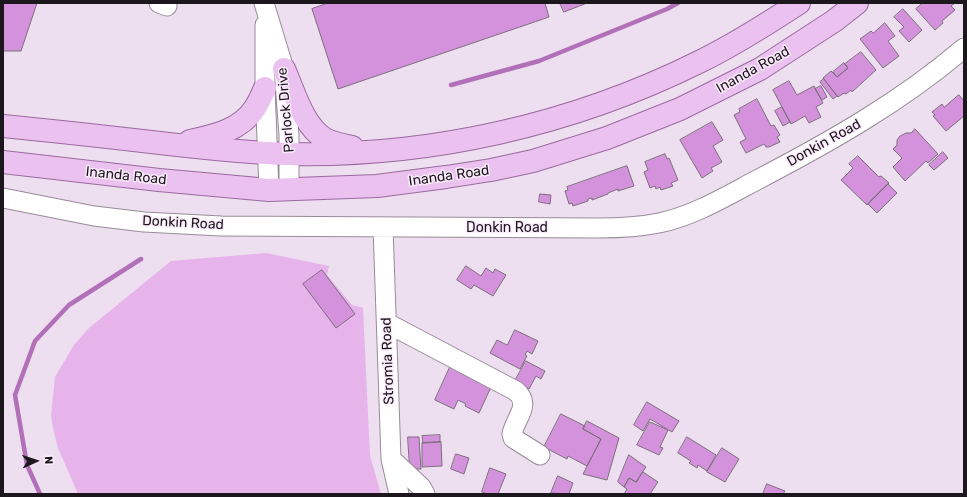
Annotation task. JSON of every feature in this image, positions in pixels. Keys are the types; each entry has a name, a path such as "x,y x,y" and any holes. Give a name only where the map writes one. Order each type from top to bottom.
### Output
{"main road":[{"path":"3,126 233,151 279,153 341,154 396,149 478,138 506,133 599,105 654,83 700,62 741,40 799,3"},
{"name":"Inanda Road","path":"3,162 159,180 279,190 376,186 453,176 533,161 607,138 680,109 760,69 834,21 857,3"},
{"path":"284,69 306,119 316,133 326,140 367,152"},
{"path":"175,145 230,130 244,120 254,109 265,88"}],"street":[{"name":"Parlock Drive","path":"264,6 265,88 279,153"},
{"name":"Parlock Drive","path":"264,6 284,69 279,153 279,190"},
{"name":"Donkin Road","path":"3,198 94,216 144,222 221,226 628,228 659,223 710,205 833,139 887,105 948,62 964,48"},
{"name":"Stromia Road","path":"383,227 391,459 399,494"},
{"path":"387,323 516,391 522,398 522,409 512,434 513,438 540,455"},
{"path":"391,459 421,487 425,494"}],"shaded area":[{"path":"266,253 329,266 327,275 352,305 363,308 370,456 381,494 78,494 58,448 51,415 55,377 74,345 89,328 171,261"}],"building":[{"path":"3,3 37,3 21,51 3,51"},
{"path":"328,3 545,3 549,17 338,89 312,9"},
{"path":"560,3 587,3 564,12"},
{"path":"923,3 955,3 951,6 955,10 942,21 943,23 935,30 916,9"},
{"path":"903,9 922,30 909,42 899,31 904,27 894,17"},
{"path":"885,23 895,36 888,41 899,56 883,68 860,39 871,31 873,33"},
{"path":"861,52 876,70 852,92 851,90 838,97 823,78 831,71 837,77 848,68 845,64"},
{"path":"844,63 848,68 837,77 833,72"},
{"path":"824,79 837,96 833,99 820,82"},
{"path":"789,81 797,95 814,86 823,103 816,107 821,117 809,123 805,116 791,124 773,90"},
{"path":"821,86 827,97 822,100 815,89"},
{"path":"959,95 964,101 964,116 946,131 933,116 935,115 932,112 942,104 944,107"},
{"path":"757,99 771,126 774,125 780,135 777,137 780,142 769,147 766,147 764,144 746,153 740,142 746,139 734,115 740,112 739,109"},
{"path":"782,107 790,122 783,126 775,111"},
{"path":"712,122 723,140 713,146 722,162 711,168 713,171 702,178 680,140"},
{"path":"915,129 938,154 928,163 926,161 905,181 893,167 902,158 893,149 897,145 897,140 900,136 906,133 911,133"},
{"path":"943,152 948,158 934,170 929,165"},
{"path":"665,154 667,159 669,158 678,180 671,183 673,186 661,190 660,187 656,189 655,186 650,188 644,172 648,170 645,162"},
{"path":"858,156 879,177 881,176 889,183 867,205 841,180 853,168 849,164"},
{"path":"627,166 634,186 618,191 618,189 592,200 592,198 588,199 588,201 573,206 572,203 569,204 565,191 568,190 567,187"},
{"path":"888,184 897,193 877,213 868,204"},
{"path":"540,194 551,195 550,204 539,202"},
{"path":"466,266 481,276 486,268 493,273 495,269 506,275 493,296 474,285 471,289 457,280"},
{"path":"322,270 355,314 336,328 303,284"},
{"path":"515,330 538,341 532,354 527,351 525,355 527,356 520,369 490,353 497,340 507,345"},
{"path":"526,361 545,371 541,379 536,376 529,389 515,381"},
{"path":"451,365 492,385 479,413 465,406 466,404 458,400 454,409 435,400"},
{"path":"647,402 679,421 672,432 650,419 643,431 634,425"},
{"path":"561,414 585,426 583,429 601,439 587,466 568,456 567,459 544,447"},
{"path":"587,421 619,438 607,480 583,474 601,439 583,429"},
{"path":"650,422 668,430 660,447 663,448 659,455 637,445"},
{"path":"440,435 440,442 423,443 422,436"},
{"path":"408,437 419,437 421,469 410,469"},
{"path":"687,437 716,455 707,471 698,465 697,468 689,463 691,461 678,453"},
{"path":"441,442 442,466 422,467 422,443"},
{"path":"722,448 739,459 725,482 707,472"},
{"path":"456,454 469,458 464,474 451,469"},
{"path":"629,455 646,467 636,482 629,478 624,487 618,482"},
{"path":"490,468 506,474 498,494 487,494 482,492"},
{"path":"643,472 658,482 650,494 624,494 627,489 624,487 629,478 636,482"},
{"path":"558,476 573,483 569,494 551,493"},
{"path":"767,484 785,491 783,494 763,494"}],"waterway":[{"path":"451,85 539,61 667,9 678,3"},
{"path":"40,494 27,465 15,395 35,341 69,305 141,259"}]}
